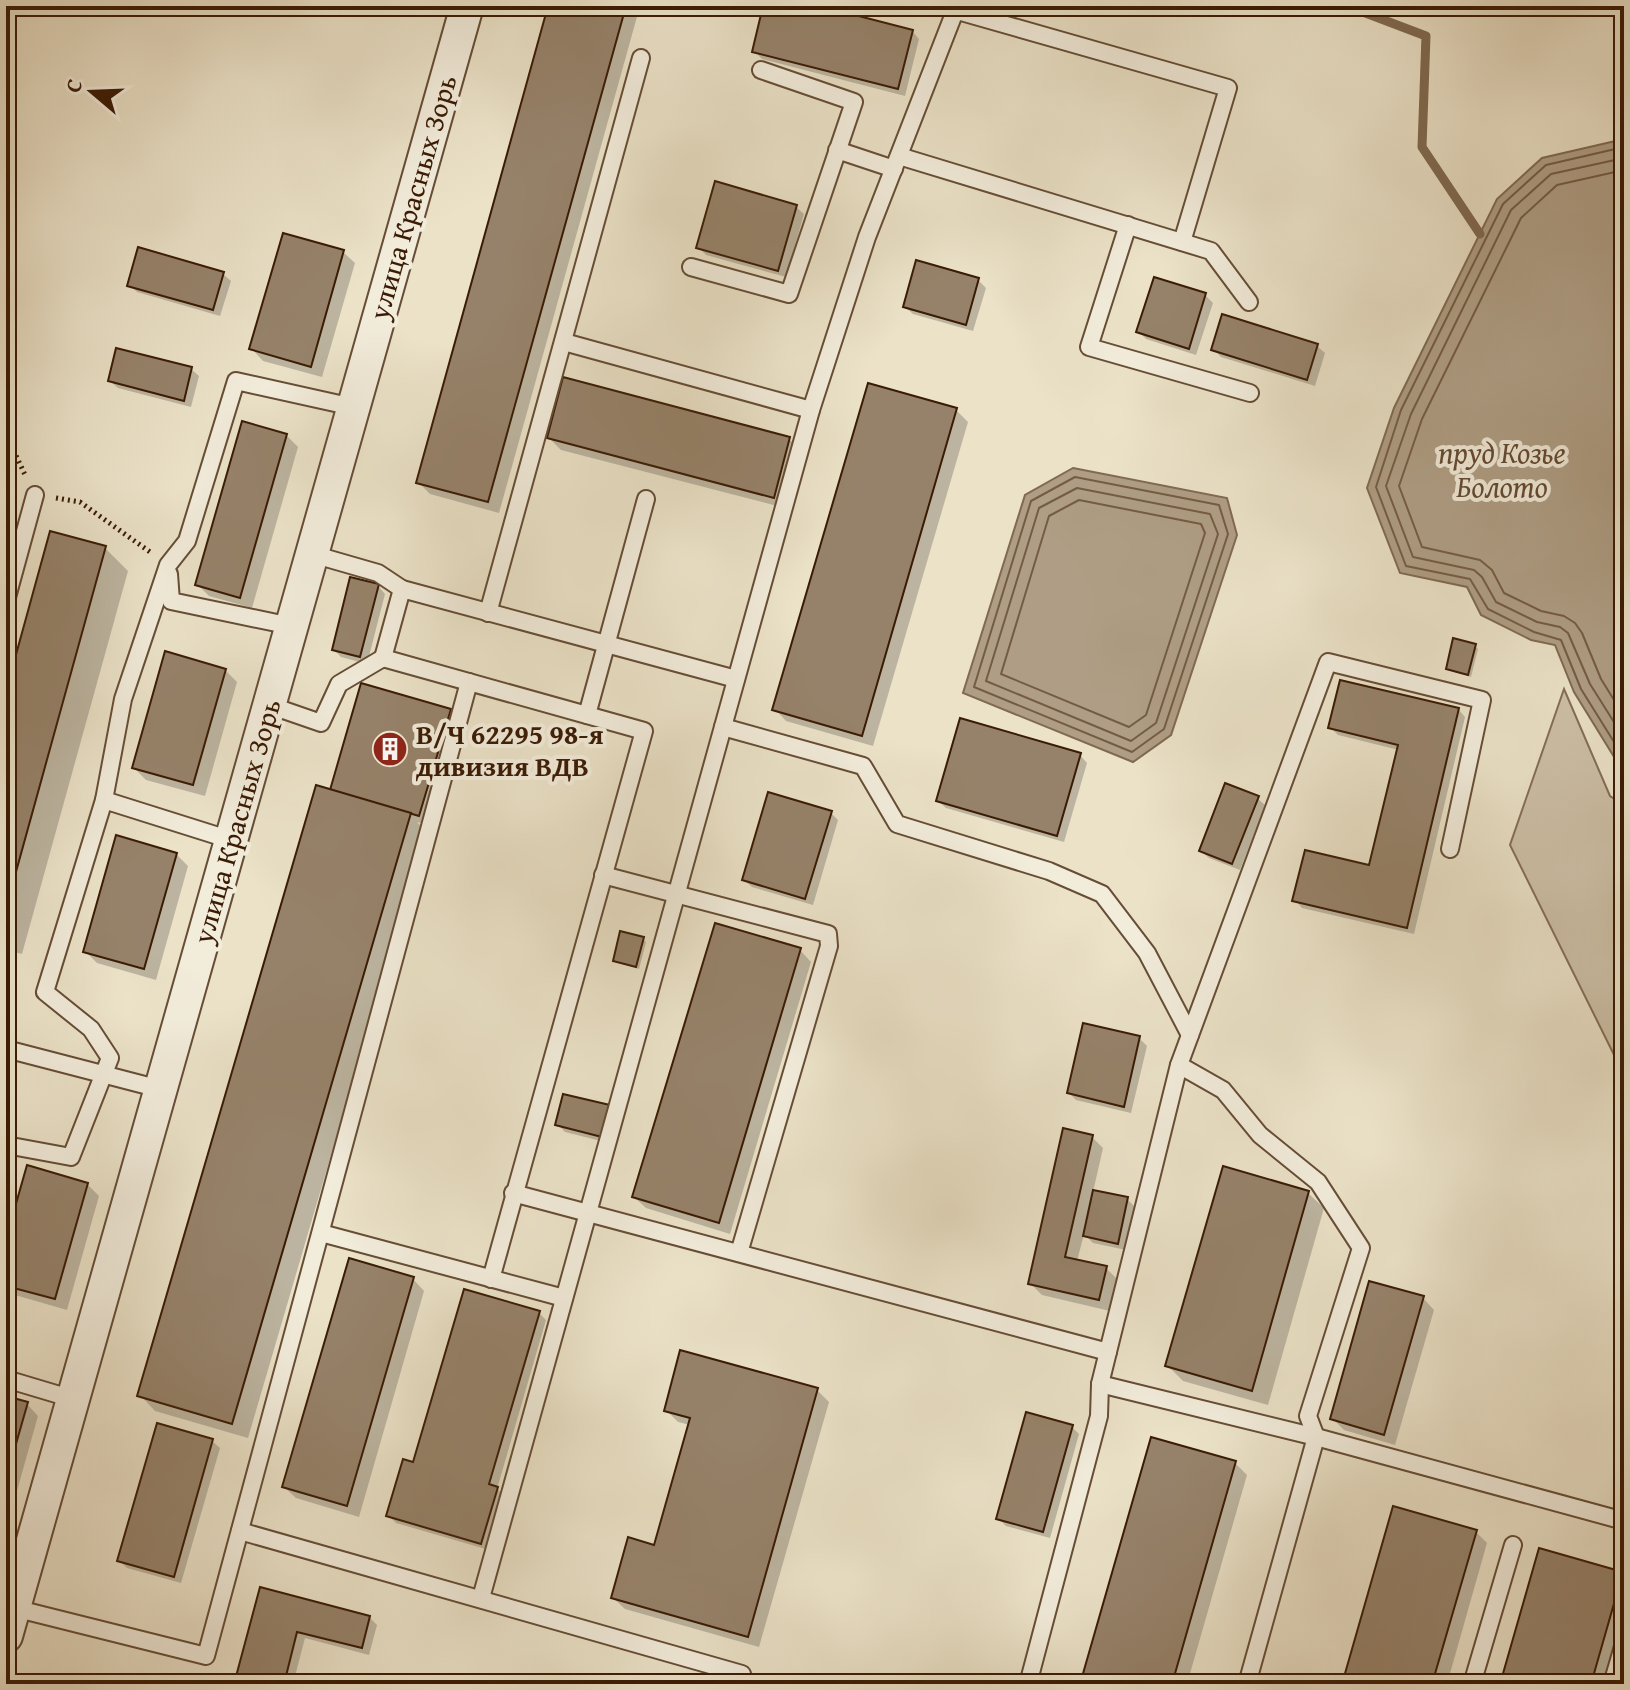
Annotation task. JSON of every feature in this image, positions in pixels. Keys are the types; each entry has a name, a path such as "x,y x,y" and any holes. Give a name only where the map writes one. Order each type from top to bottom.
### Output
{"street":[{"name":"улица Красных Зорь","path":"11,1605 73,1399 467,6"}],"lane":[{"path":"481,1598 811,410 867,237 951,7 1228,88 1182,242"},
{"path":"488,613 641,58"},
{"path":"691,267 789,294 854,102 761,70"},
{"path":"837,150 896,162 1128,225 1211,251 1249,302"},
{"path":"1128,225 1089,347 1250,393"},
{"path":"564,342 811,410"},
{"path":"6,1145 71,1157 105,1075 110,1058 91,1029 45,992 104,800 123,699 168,565 187,541 236,381 353,407"},
{"path":"6,601 35,495"},
{"path":"587,715 646,499"},
{"path":"312,554 378,573 402,589 736,679"},
{"path":"168,565 171,601 291,626"},
{"path":"269,705 321,723 339,684 383,658 402,589"},
{"path":"383,658 644,731 491,1279"},
{"path":"1028,1684 1099,1416 1100,1384 1179,1065 1328,662 1482,700 1450,849"},
{"path":"11,1605 206,1656 469,682"},
{"path":"723,727 863,766 897,824 1049,871 1102,894 1147,953 1190,1035"},
{"path":"104,800 231,840"},
{"path":"603,875 828,934 829,946 739,1253"},
{"path":"6,1049 160,1089"},
{"path":"1179,1065 1223,1090 1260,1135 1318,1182 1361,1248 1308,1416 1316,1437 1247,1684"},
{"path":"513,1193 1108,1352"},
{"path":"321,1233 564,1298"},
{"path":"6,1379 73,1399"},
{"path":"1100,1384 1316,1437 1624,1521"},
{"path":"240,1531 742,1674"},
{"path":"1472,1684 1513,1545"},
{"path":"1612,1684 1624,1643"}],"path":[{"path":"6,434 35,495 80,502 168,565"}],"shaded area":[{"path":"1564,689 1610,796 1624,805 1624,1075 1510,845"}],"water":[{"name":"пруд Козье Болото","path":"1624,139 1624,773 1574,692 1555,645 1531,640 1481,615 1467,587 1400,573 1367,488 1394,408 1497,199 1542,158"},
{"path":"1073,468 1227,498 1237,535 1171,735 1133,762 963,693 1025,495"}],"building":[{"path":"548,6 626,6 488,502 416,483"},
{"path":"763,6 820,6 913,30 898,89 752,52"},
{"path":"715,181 797,205 778,271 696,248"},
{"path":"283,233 344,250 311,367 249,349"},
{"path":"138,247 224,272 213,310 127,286"},
{"path":"916,260 979,278 966,325 903,307"},
{"path":"1154,277 1206,293 1189,349 1136,332"},
{"path":"1222,314 1318,344 1307,380 1211,350"},
{"path":"116,348 192,367 184,401 108,381"},
{"path":"563,377 790,437 774,498 547,438"},
{"path":"868,383 957,408 862,736 772,710"},
{"path":"242,421 287,434 240,598 195,585"},
{"path":"50,531 106,546 6,908 6,691"},
{"path":"350,577 379,584 360,657 332,650"},
{"path":"1453,638 1476,644 1468,675 1446,669"},
{"path":"165,651 226,669 193,785 132,768"},
{"path":"1340,680 1459,708 1407,928 1292,901 1305,850 1369,865 1398,745 1328,728"},
{"name":"В/Ч 62295 98-я дивизия ВДВ","path":"361,683 451,709 419,816 330,790"},
{"path":"960,718 1081,753 1057,836 936,801"},
{"path":"1225,783 1259,796 1232,864 1199,851"},
{"path":"316,785 411,813 232,1424 137,1396"},
{"path":"768,792 832,811 805,899 742,880"},
{"path":"116,835 177,853 144,969 83,952"},
{"path":"715,923 801,948 719,1223 632,1197"},
{"path":"620,931 644,937 636,967 613,961"},
{"path":"1083,1023 1140,1036 1124,1107 1067,1093"},
{"path":"563,1094 610,1105 602,1137 555,1125"},
{"path":"1063,1128 1093,1135 1065,1257 1107,1266 1099,1300 1028,1284"},
{"path":"27,1165 88,1183 55,1299 6,1286 6,1239"},
{"path":"1223,1166 1309,1191 1252,1391 1165,1366"},
{"path":"1093,1190 1128,1197 1118,1244 1083,1236"},
{"path":"349,1258 414,1277 347,1506 282,1487"},
{"path":"1369,1281 1424,1296 1384,1435 1330,1419"},
{"path":"464,1289 540,1311 489,1484 498,1487 481,1544 386,1516 403,1459 413,1462"},
{"path":"680,1350 818,1388 748,1637 611,1598 628,1537 654,1545 690,1418 664,1411"},
{"path":"6,1396 28,1402 6,1479"},
{"path":"1026,1412 1073,1425 1043,1532 996,1519"},
{"path":"157,1423 213,1439 174,1577 117,1561"},
{"path":"1151,1437 1236,1461 1172,1684 1080,1684"},
{"path":"1393,1506 1477,1530 1432,1684 1342,1684"},
{"path":"1539,1548 1623,1572 1591,1684 1500,1684"},
{"path":"260,1587 370,1616 362,1648 297,1632 284,1684 234,1684"}],"waterway":[{"path":"1347,6 1426,36 1422,147 1480,234"}],"place":[{"name":"В/Ч 62295 98-я дивизия ВДВ","path":"390,749"}]}
